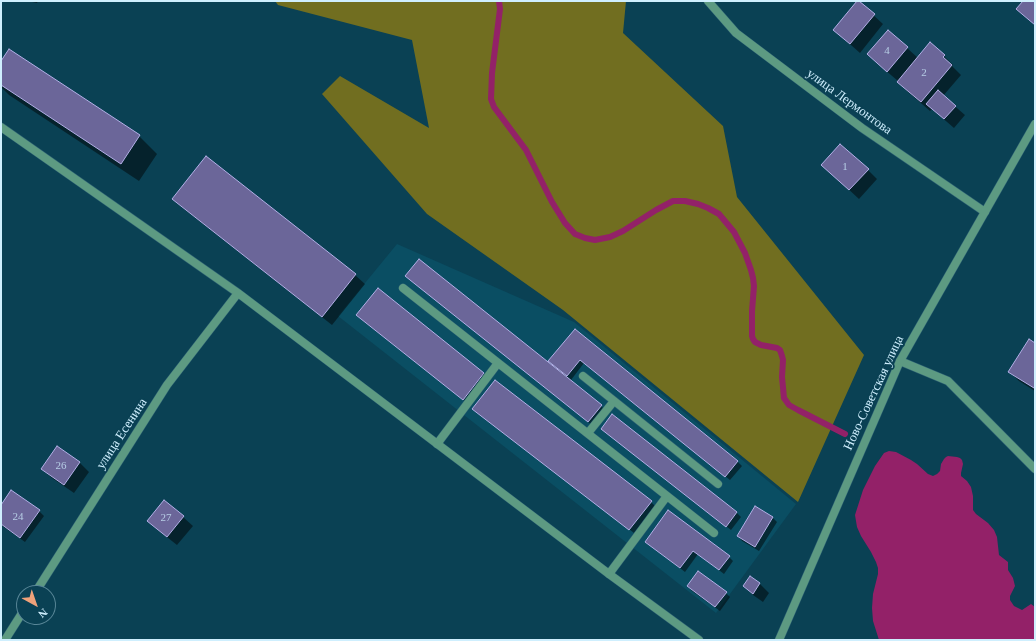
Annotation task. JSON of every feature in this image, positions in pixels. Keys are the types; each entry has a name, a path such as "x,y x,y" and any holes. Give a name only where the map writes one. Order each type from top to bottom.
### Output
{"street":[{"name":"улица Лермонтова","path":"708,1 736,33 862,128 985,212"},
{"name":"Ново-Советская улица","path":"779,640 900,361 1035,124"},
{"path":"1,127 238,293 608,574 699,640"},
{"path":"403,288 714,533"},
{"name":"улица Есенина","path":"40,585 168,385 238,293"},
{"path":"900,361 948,381 1035,468"},
{"path":"437,444 498,363"},
{"path":"583,376 718,484"},
{"path":"588,433 614,401"},
{"path":"608,574 667,496"},
{"path":"5,640 16,623"}],"shaded area":[{"path":"275,1 626,1 623,33 723,126 737,197 864,355 798,502 563,310 427,214 322,94 340,76 429,128 412,40 278,5"},
{"path":"397,244 574,322 796,504 716,613 338,316"},
{"path":"889,451 896,452 911,460 928,474 933,476 940,471 941,464 946,457 957,457 962,460 963,464 961,476 971,487 973,496 973,510 994,530 997,537 999,555 1008,562 1008,570 1013,578 1015,586 1010,596 1010,600 1014,606 1022,610 1031,604 1035,607 1035,640 879,640 873,621 872,608 878,568 857,527 855,515 863,490 875,466 884,453"}],"building":[{"path":"857,1 875,14 850,44 833,30"},
{"path":"1023,1 1035,1 1035,25 1016,9"},
{"path":"888,30 908,47 887,72 867,54"},
{"path":"930,42 945,55 943,57 952,65 921,102 897,82"},
{"path":"9,49 140,135 121,164 1,85 1,61"},
{"path":"938,90 956,106 944,119 926,104"},
{"path":"840,144 869,169 849,190 821,165"},
{"path":"206,156 356,274 322,317 172,199"},
{"path":"419,259 602,405 588,422 405,276"},
{"path":"378,288 484,373 463,400 356,315"},
{"path":"575,329 738,461 725,477 580,360 567,376 548,361"},
{"path":"1029,339 1035,343 1034,388 1008,372"},
{"path":"495,380 652,501 629,530 472,409"},
{"path":"612,414 737,512 726,527 601,429"},
{"path":"57,446 80,462 64,485 41,469"},
{"path":"11,490 40,510 20,538 1,524 1,505"},
{"path":"164,500 184,516 167,537 147,521"},
{"path":"755,506 773,517 755,547 737,536"},
{"path":"668,510 730,556 719,570 693,551 680,568 645,542"},
{"path":"698,571 727,592 715,607 687,586"},
{"path":"750,576 760,583 753,594 743,586"}],"waterway":[{"path":"499,1 500,9 492,73 491,99 494,107 526,150 552,202 565,223 575,234 595,240 610,237 623,231 673,201 685,201 698,204 719,214 734,232 745,253 751,270 754,286 752,311 753,339 761,345 780,350 783,360 782,377 784,398 789,405 845,434"}]}
